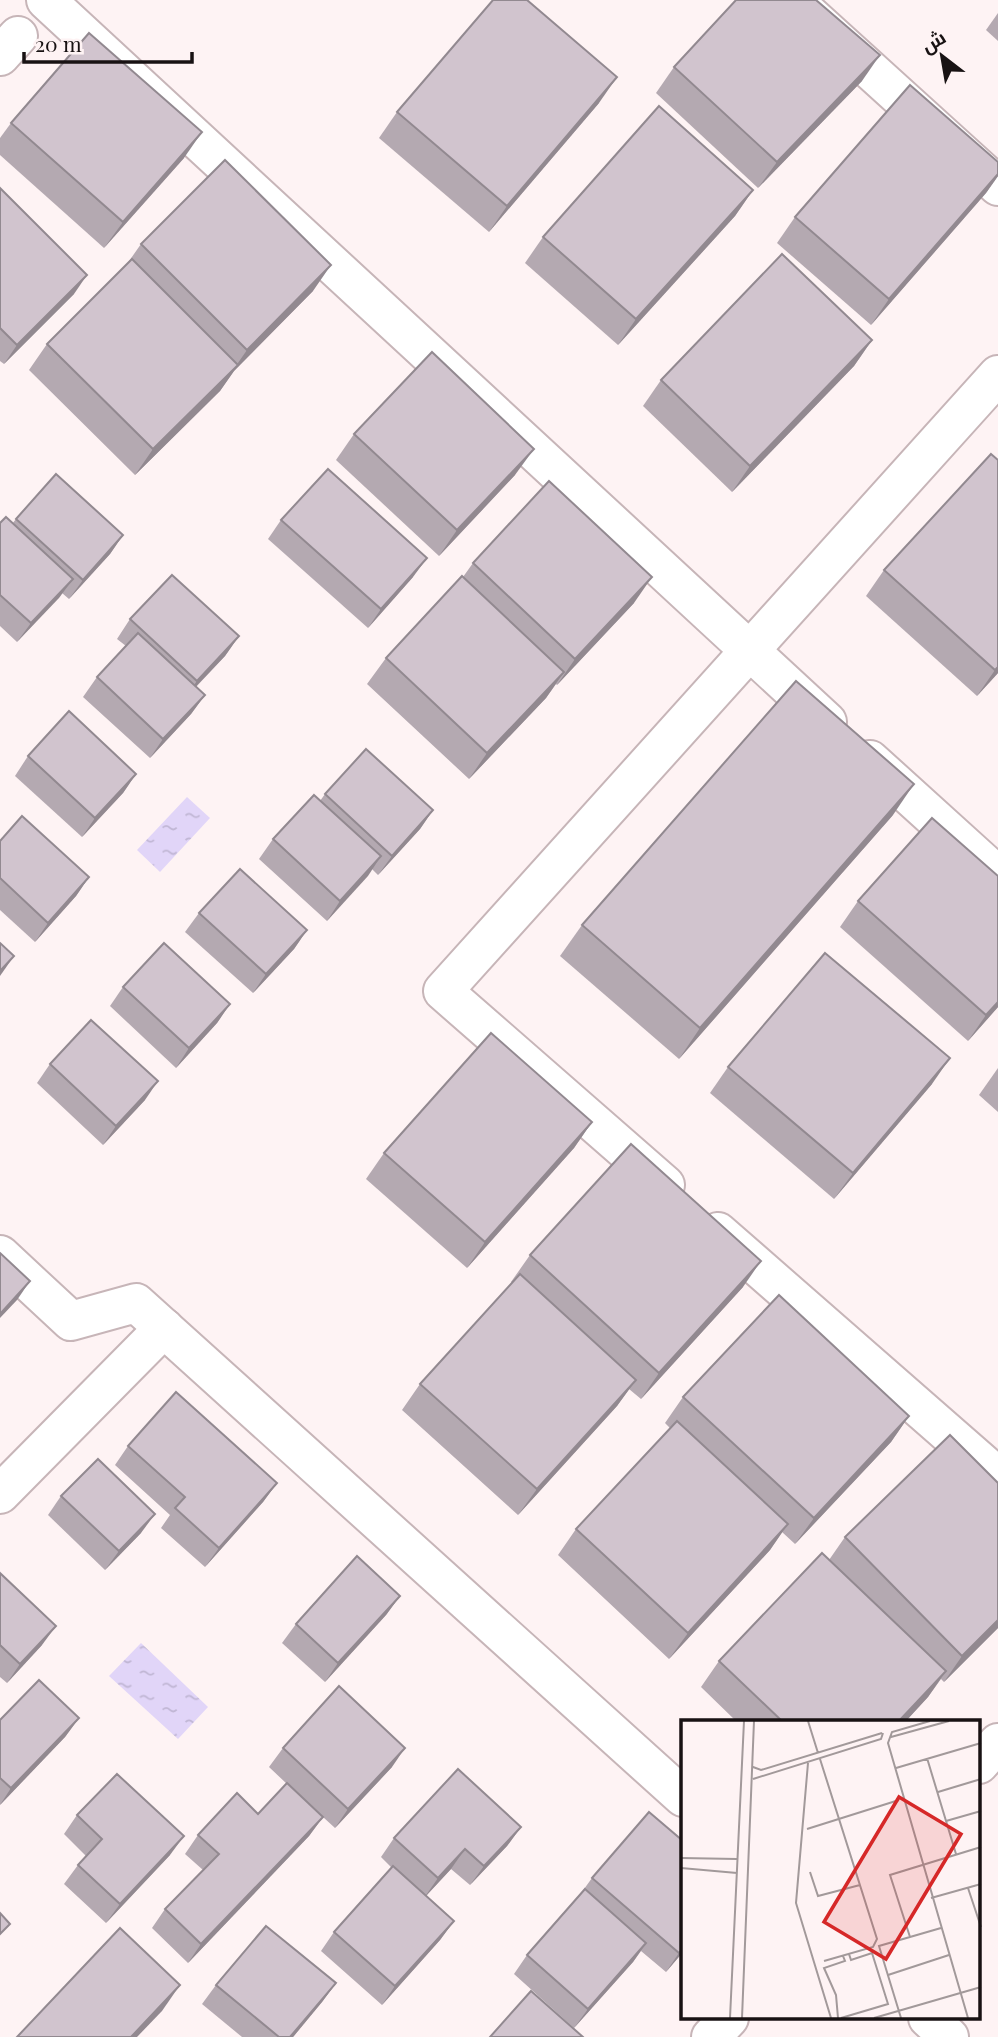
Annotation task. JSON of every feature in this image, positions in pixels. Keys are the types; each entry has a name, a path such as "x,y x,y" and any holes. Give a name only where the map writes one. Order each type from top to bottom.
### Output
{"street":[{"path":"46,0 749,652 998,876"},
{"path":"793,0 998,186"},
{"path":"998,375 443,991 998,1477"},
{"path":"0,1255 71,1321 136,1303 681,1795"},
{"path":"0,1494 164,1328"},
{"path":"981,1762 998,1743"},
{"path":"711,2037 727,2020"},
{"path":"930,2020 949,2037"}],"water":[{"path":"187,797 210,818 160,872 137,850"},
{"path":"141,1643 208,1707 178,1739 109,1676"}],"building":[{"path":"493,0 527,0 617,77 507,206 397,112"},
{"path":"736,0 816,0 880,55 777,162 674,67"},
{"path":"89,33 202,132 123,222 11,123"},
{"path":"910,85 998,162 998,174 889,299 795,217"},
{"path":"659,106 753,190 636,319 543,237"},
{"path":"225,160 331,265 247,350 141,244"},
{"path":"0,188 87,275 17,345 0,328"},
{"path":"782,254 872,340 750,466 661,380"},
{"path":"132,259 238,365 153,449 47,344"},
{"path":"432,352 534,449 457,530 354,434"},
{"path":"991,454 998,460 998,667 995,670 884,570"},
{"path":"328,469 427,558 381,609 281,520"},
{"path":"56,474 123,535 83,580 16,519"},
{"path":"549,481 652,577 575,659 473,563"},
{"path":"6,517 73,579 31,623 0,595 0,523"},
{"path":"172,575 239,636 197,681 130,619"},
{"path":"462,576 564,672 487,753 386,658"},
{"path":"138,633 205,695 163,739 97,677"},
{"path":"796,681 914,784 700,1028 582,925"},
{"path":"69,711 136,774 95,818 28,756"},
{"path":"366,749 433,810 392,856 325,794"},
{"path":"314,795 381,856 340,901 273,839"},
{"path":"22,816 89,877 48,923 0,878 0,841"},
{"path":"932,818 998,876 998,1002 986,1015 858,901"},
{"path":"240,869 307,930 266,974 199,913"},
{"path":"0,943 14,956 0,971"},
{"path":"164,943 230,1004 189,1048 123,987"},
{"path":"825,953 950,1058 853,1173 728,1067"},
{"path":"91,1020 158,1081 116,1126 50,1064"},
{"path":"491,1033 592,1122 485,1242 384,1153"},
{"path":"631,1144 761,1261 659,1373 530,1255"},
{"path":"0,1253 30,1281 0,1314"},
{"path":"520,1274 636,1380 537,1489 420,1384"},
{"path":"779,1295 909,1416 814,1518 683,1397"},
{"path":"176,1392 277,1483 219,1548 175,1508 185,1497 128,1446"},
{"path":"677,1421 788,1524 688,1633 576,1529"},
{"path":"950,1435 998,1483 998,1620 962,1656 845,1537"},
{"path":"98,1459 155,1514 119,1551 61,1496"},
{"path":"822,1553 946,1671 900,1720 781,1720 719,1661"},
{"path":"357,1556 400,1596 338,1663 296,1624"},
{"path":"0,1573 56,1626 20,1664 0,1645"},
{"path":"39,1680 79,1718 11,1788 0,1778 0,1720"},
{"path":"339,1686 405,1748 348,1809 283,1748"},
{"path":"458,1769 521,1827 484,1866 465,1849 438,1878 394,1838"},
{"path":"117,1774 184,1836 120,1904 78,1865 102,1839 77,1815"},
{"path":"287,1783 323,1817 201,1944 165,1909 219,1854 198,1835 237,1793 258,1814"},
{"path":"649,1812 681,1839 679,1953 592,1878"},
{"path":"393,1866 454,1921 395,1986 334,1932"},
{"path":"585,1889 646,1943 588,2009 527,1955"},
{"path":"0,1913 10,1924 0,1934"},
{"path":"266,1926 336,1983 290,2037 279,2037 216,1985"},
{"path":"120,1928 180,1985 131,2037 17,2037"},
{"path":"531,1991 583,2037 490,2037"}]}
